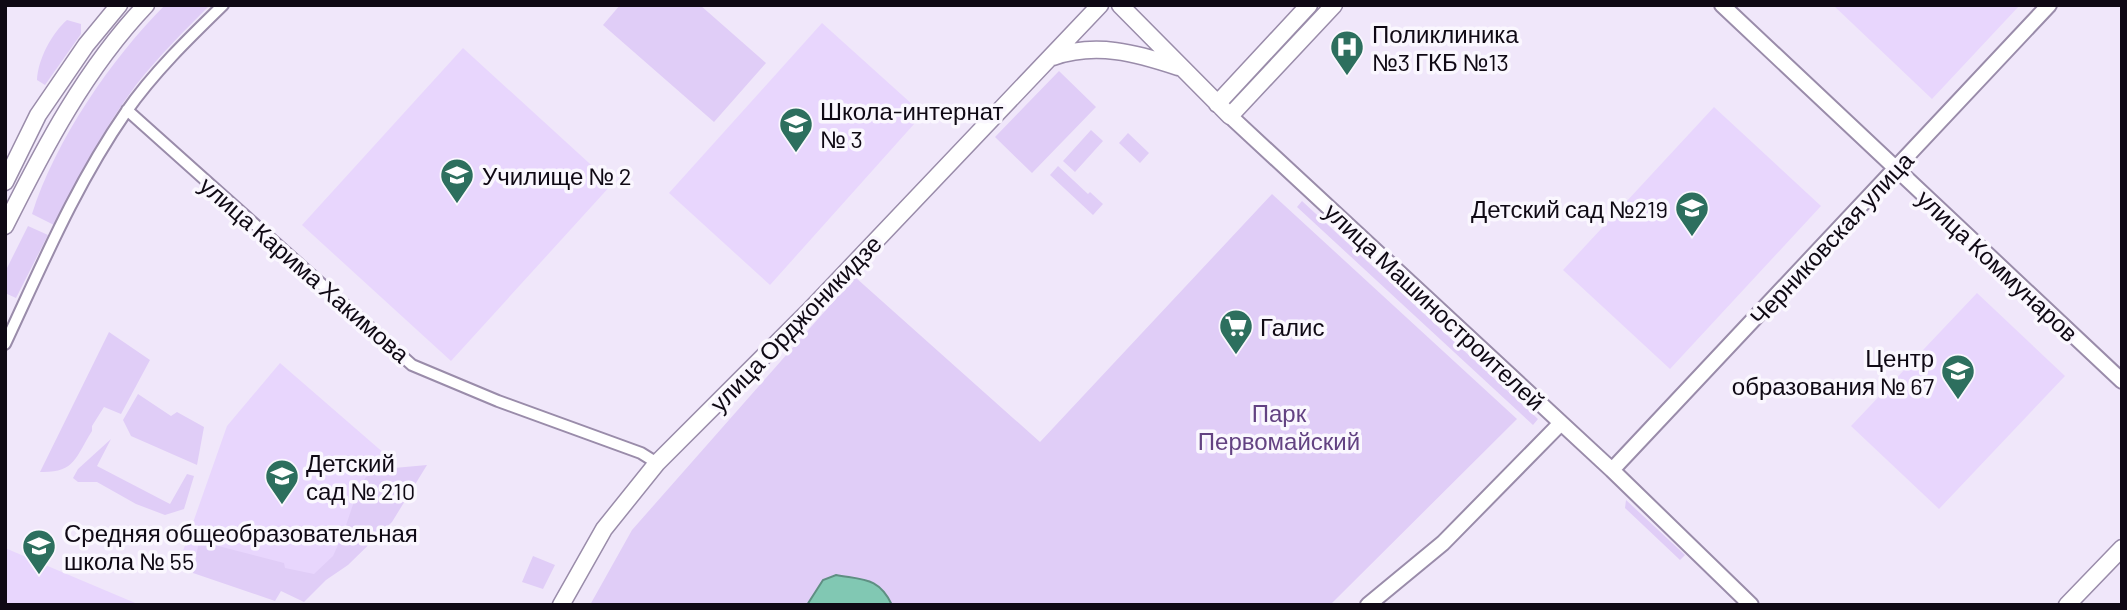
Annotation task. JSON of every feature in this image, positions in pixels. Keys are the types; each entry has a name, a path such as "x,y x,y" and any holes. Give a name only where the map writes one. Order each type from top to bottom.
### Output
{"main road":[{"path":"5,182 46,103 86,45 119,5"},
{"path":"5,226 74,97 146,5"},
{"name":"улица Орджоникидзе","path":"561,605 604,529 657,463 808,311 1100,5"},
{"name":"улица Машиностроителей","path":"1120,5 1230,116"},
{"path":"1217,104 1309,5"},
{"path":"1230,116 1334,5"},
{"path":"1051,58 1073,50 1112,49 1142,55 1180,68"},
{"path":"2067,605 2122,548"}],"street":[{"path":"5,344 91,167 127,110 179,48 223,5"},
{"name":"улица Коммунаров","path":"1722,5 2122,381"},
{"name":"Черниковская улица","path":"1612,470 2049,5"},
{"name":"улица Карима Хакимова","path":"127,110 412,365 498,401 641,453 657,463"},
{"name":"улица Машиностроителей","path":"1230,116 1612,470 1751,605"},
{"path":"1368,605 1443,543 1560,424"}],"shaded area":[{"path":"1833,5 2020,5 1932,99"},
{"name":"Школа-интернат № 3","path":"822,23 923,114 770,285 669,193"},
{"name":"Училище № 2","path":"463,48 612,184 451,361 302,225"},
{"name":"Детский сад №219","path":"1714,107 1821,206 1670,369 1563,270"},
{"name":"Центр образования № 67","path":"1977,293 2065,376 1939,509 1851,426"},
{"name":"Детский сад № 210","path":"280,363 393,461 316,589 183,551 227,426"},
{"name":"Средняя общеобразовательная школа № 55","path":"5,548 140,605 5,605"},
{"path":"836,575 869,581 882,589 892,605 807,605 823,580"}],"green space":[{"path":"165,5 210,5 136,85 92,154 54,225 32,214 55,158 87,102 125,50"},
{"path":"620,5 700,5 766,63 714,122 603,25"},
{"path":"67,20 81,24 81,34 45,85 37,80 43,55 51,39"},
{"path":"1059,71 1096,107 1032,173 995,137"},
{"path":"1091,130 1103,141 1075,172 1063,161"},
{"path":"1128,133 1149,153 1140,163 1119,143"},
{"path":"1058,166 1103,204 1093,215 1050,175"},
{"name":"Парк Первомайский","path":"1272,194 1517,419 1330,605 590,605 632,530 855,277 1040,442"},
{"path":"1302,201 1538,419 1533,425 1297,207"},
{"path":"28,226 48,235 16,298 5,293 5,272"},
{"path":"109,332 150,360 121,414 104,407 73,462 60,470 40,472"},
{"path":"138,394 171,416 177,412 204,427 197,465 131,436 123,420"},
{"path":"111,439 97,466 170,504 187,474 194,476 184,509 165,515 136,504 97,482 78,482 73,478 78,469"},
{"path":"427,465 392,522 348,565 326,580 304,602 281,591 275,601 193,573 199,541 284,563 285,568 314,574 333,556 358,490 366,477 383,469"},
{"path":"1626,500 1685,555 1680,560 1625,508"},
{"path":"533,556 555,565 543,589 522,582"}],"place":[{"name":"Поликлиника №3 ГКБ №13","path":"1347,77"},
{"name":"Школа-интернат № 3","path":"796,154"},
{"name":"Училище № 2","path":"457,205"},
{"name":"Детский сад №219","path":"1692,238"},
{"name":"Галис","path":"1236,356"},
{"name":"Центр образования № 67","path":"1958,401"},
{"name":"Детский сад № 210","path":"282,506"},
{"name":"Средняя общеобразовательная школа № 55","path":"39,576"}]}
